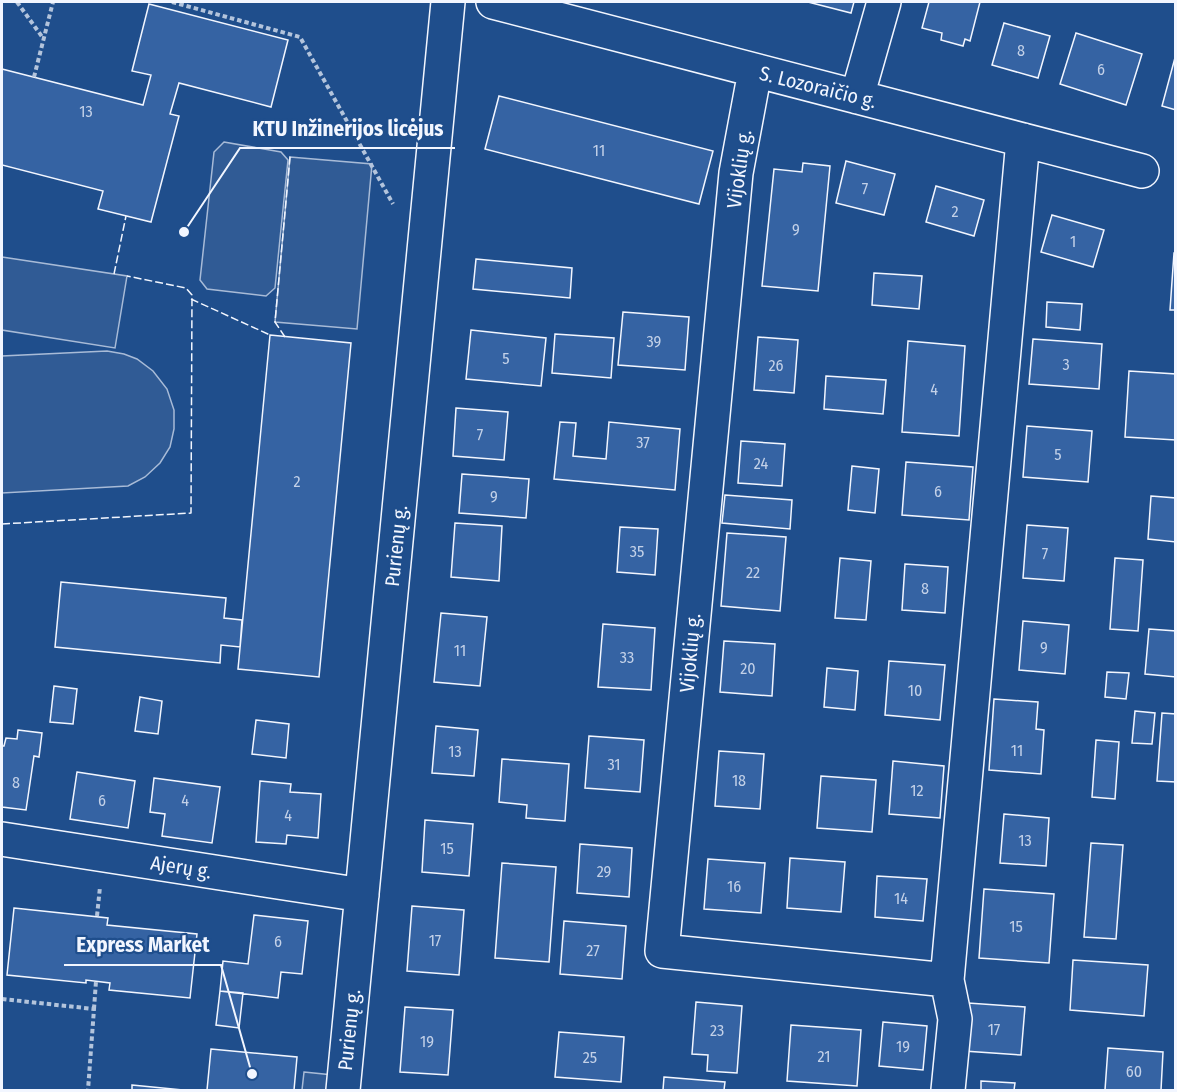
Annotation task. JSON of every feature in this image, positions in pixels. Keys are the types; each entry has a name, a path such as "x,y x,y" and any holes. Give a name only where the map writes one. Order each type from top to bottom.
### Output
{"street":[{"name":"Purienų g.","path":"343,1090 448,2"},
{"name":"S. Lozoraičio g.","path":"494,2 1142,171"},
{"path":"857,97 884,2"},
{"name":"Vijoklių g.","path":"754,71 736,173 662,951 947,980"},
{"path":"948,1090 955,1020 947,980 1023,140"},
{"name":"Ajerų g.","path":"2,839 362,895"}],"path":[{"path":"17,2 44,38"},
{"path":"34,77 53,2"},
{"path":"172,2 300,37 393,204"},
{"path":"88,1090 96,981"},
{"path":"2,999 94,1009"}],"shaded area":[{"path":"224,142 281,152 288,160 275,288 266,296 207,289 200,280 214,152"},
{"path":"290,157 372,164 357,329 275,322"},
{"path":"2,257 127,276 115,348 2,330"},
{"path":"107,351 137,359 153,371 167,389 174,410 174,429 170,447 160,463 145,477 128,486 2,493 2,356"},
{"path":"304,1072 333,1075 331,1090 302,1090"}],"building":[{"path":"808,2 854,2 851,13"},
{"path":"929,2 980,2 970,41 965,39 963,46 941,40 942,33 922,28"},
{"path":"149,4 288,40 271,107 179,83 170,114 179,116 151,222 98,209 103,191 2,165 2,69 143,105 151,75 132,71"},
{"path":"1004,23 1050,36 1038,78 992,65"},
{"path":"1076,33 1142,54 1126,105 1060,84"},
{"path":"1176,54 1176,110 1162,106"},
{"path":"499,96 713,151 699,204 485,149"},
{"path":"846,161 895,174 884,215 836,203"},
{"path":"803,163 830,166 818,291 762,286 774,169 802,172"},
{"path":"936,186 984,200 974,236 926,222"},
{"path":"1052,215 1104,230 1093,267 1041,252"},
{"path":"1174,253 1176,253 1176,310 1170,310"},
{"path":"476,259 572,268 570,298 473,289"},
{"path":"874,273 922,276 919,309 872,305"},
{"path":"1047,302 1082,304 1080,330 1046,327"},
{"path":"623,312 689,317 685,370 618,365"},
{"path":"471,330 546,338 541,386 466,379"},
{"path":"555,334 614,338 611,378 552,373"},
{"path":"270,335 351,343 319,677 238,669"},
{"path":"758,337 798,340 794,393 754,390"},
{"path":"1033,339 1102,344 1099,389 1029,384"},
{"path":"908,341 965,346 959,436 902,432"},
{"path":"1129,371 1176,374 1176,440 1125,437"},
{"path":"826,376 886,380 883,414 824,409"},
{"path":"456,408 508,412 504,460 453,456"},
{"path":"560,422 576,423 573,456 606,459 609,422 680,429 675,490 554,479"},
{"path":"1027,426 1092,431 1088,482 1023,477"},
{"path":"741,441 785,444 782,486 738,483"},
{"path":"906,462 973,467 969,520 902,515"},
{"path":"852,466 879,469 875,513 848,510"},
{"path":"462,474 529,479 526,518 459,513"},
{"path":"725,495 792,500 790,529 722,523"},
{"path":"1151,496 1176,498 1176,542 1148,539"},
{"path":"455,523 502,526 499,581 451,577"},
{"path":"1027,525 1068,528 1064,581 1023,578"},
{"path":"620,527 658,529 655,575 617,572"},
{"path":"727,533 786,537 780,611 721,606"},
{"path":"840,558 871,561 866,620 835,618"},
{"path":"1115,558 1143,560 1138,631 1110,629"},
{"path":"905,564 948,567 945,613 902,610"},
{"path":"61,582 226,598 224,618 242,620 240,647 221,645 220,663 55,647"},
{"path":"441,613 487,617 480,686 434,682"},
{"path":"1023,621 1069,625 1065,674 1019,670"},
{"path":"603,624 655,628 651,690 598,687"},
{"path":"1149,629 1176,631 1176,677 1145,674"},
{"path":"724,641 775,644 772,696 720,692"},
{"path":"889,661 945,665 940,720 885,715"},
{"path":"827,668 858,671 855,710 824,707"},
{"path":"1107,672 1129,673 1126,699 1105,697"},
{"path":"54,686 77,689 73,724 50,722"},
{"path":"140,697 162,701 158,734 135,731"},
{"path":"994,699 1038,702 1036,729 1044,730 1041,774 989,770"},
{"path":"1135,711 1155,713 1152,744 1132,743"},
{"path":"1162,713 1176,714 1176,782 1157,781"},
{"path":"256,720 289,724 286,758 252,754"},
{"path":"436,726 478,730 474,776 432,773"},
{"path":"18,730 42,733 39,757 34,756 26,810 2,807 2,746 6,738 17,739"},
{"path":"589,736 644,740 640,792 585,788"},
{"path":"1096,740 1119,742 1115,799 1092,797"},
{"path":"719,751 764,754 760,809 715,806"},
{"path":"502,759 569,764 565,821 526,818 527,805 499,802"},
{"path":"893,761 944,766 940,818 889,814"},
{"path":"77,772 135,781 128,828 70,819"},
{"path":"821,776 876,780 872,832 817,828"},
{"path":"154,778 220,787 212,843 162,836 165,814 150,812"},
{"path":"260,781 291,784 290,792 321,794 318,838 287,835 286,844 256,842"},
{"path":"1004,814 1049,818 1046,866 1000,863"},
{"path":"425,820 473,824 469,876 422,872"},
{"path":"1091,843 1123,845 1116,939 1084,937"},
{"path":"580,844 632,848 629,897 577,893"},
{"path":"790,858 845,862 841,912 787,908"},
{"path":"708,859 765,863 761,913 704,909"},
{"path":"502,863 556,867 549,962 495,958"},
{"path":"877,876 927,879 923,921 875,917"},
{"path":"984,889 1054,894 1049,963 979,958"},
{"path":"412,906 464,910 459,975 407,971"},
{"path":"14,908 108,918 107,925 197,934 190,998 109,990 110,983 86,980 86,983 7,975"},
{"path":"254,915 308,921 302,974 281,972 278,998 220,991 223,961 248,964"},
{"path":"564,921 626,926 622,979 560,974"},
{"path":"1073,960 1148,965 1144,1016 1070,1010"},
{"path":"220,991 243,993 239,1028 216,1025"},
{"path":"696,1002 742,1006 737,1073 707,1071 708,1055 692,1054"},
{"path":"968,1003 1025,1007 1021,1055 964,1051"},
{"path":"405,1007 453,1010 448,1075 400,1072"},
{"path":"883,1022 927,1026 923,1070 879,1066"},
{"path":"791,1025 861,1030 857,1086 787,1081"},
{"path":"559,1032 624,1037 621,1082 555,1077"},
{"path":"1108,1048 1163,1052 1161,1090 1105,1090"},
{"path":"211,1049 297,1057 294,1090 207,1090"},
{"path":"664,1077 725,1082 724,1090 663,1090"},
{"path":"981,1081 1015,1083 1014,1090 981,1090"},
{"path":"132,1085 183,1090 132,1090"}],"fence":[{"path":"285,337 275,322 290,157 293,157"},
{"path":"114,274 126,216"},
{"path":"2,524 191,513 192,295 186,288 127,276"},
{"path":"191,299 270,335"}],"place":[{"name":"KTU Inžinerijos licėjus","path":"184,232"},
{"name":"Express Market","path":"252,1074"}]}
